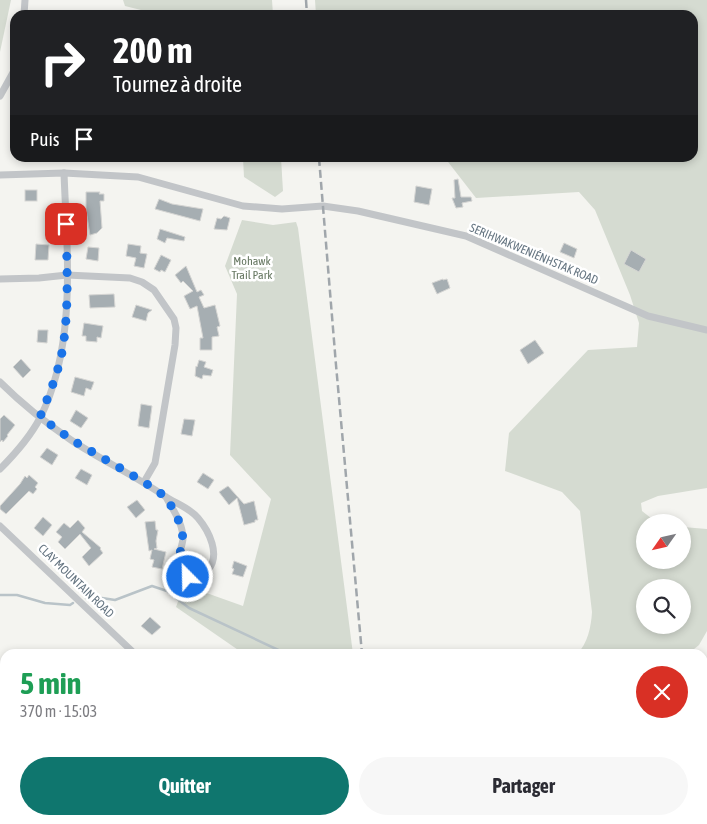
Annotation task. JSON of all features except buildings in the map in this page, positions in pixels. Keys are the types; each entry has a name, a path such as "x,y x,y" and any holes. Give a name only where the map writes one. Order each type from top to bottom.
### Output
{"street":[{"path":"0,96 10,79"},
{"path":"0,469 29,436 40,417 52,387 63,348 68,275 64,174"},
{"name":"SERIHWAKWENIÉNHSTAK ROAD","path":"0,175 64,174 138,177 242,206 282,208 318,206 358,211 466,236 648,316 707,330"},
{"path":"0,279 68,275 130,278 142,282 154,290 174,320 176,328 175,345 155,463 144,482"},
{"path":"0,382 40,417 72,440 192,512 208,532 213,544 211,566 199,577 188,577 178,564 183,538 177,516 166,497"},
{"name":"CLAY MOUNTAIN ROAD","path":"0,526 130,649"}],"green space":[{"path":"0,0 11,0 0,52"},
{"path":"123,0 272,0 273,10 141,10 125,6"},
{"path":"315,0 707,0 707,488 658,496 641,503 642,511 646,514 636,514 636,569 691,569 691,528 707,529 707,631 699,645 694,649 582,649 588,634 592,612 580,511 562,492 505,471 509,433 588,350 637,347 639,323 630,295 595,210 579,192 476,198 448,162 698,162 698,10 316,10"},
{"path":"243,162 281,162 283,191 275,197 244,177"},
{"name":"Mohawk Trail Park","path":"242,220 273,225 296,222 352,649 237,649 176,607 184,585 243,606 271,499 230,455 237,294 225,266"}],"waterway":[{"path":"86,598 89,596 115,600 152,586 167,591 189,608 276,649"},
{"path":"0,595 17,595 45,603 70,605 73,603"}],"railway":[{"path":"306,0 307,10"},
{"path":"319,162 362,649"}],"route":[{"path":"66,224 68,275 63,348 52,387 40,417 72,440 166,497 177,516 181,528 183,538 178,564 188,577"}]}
